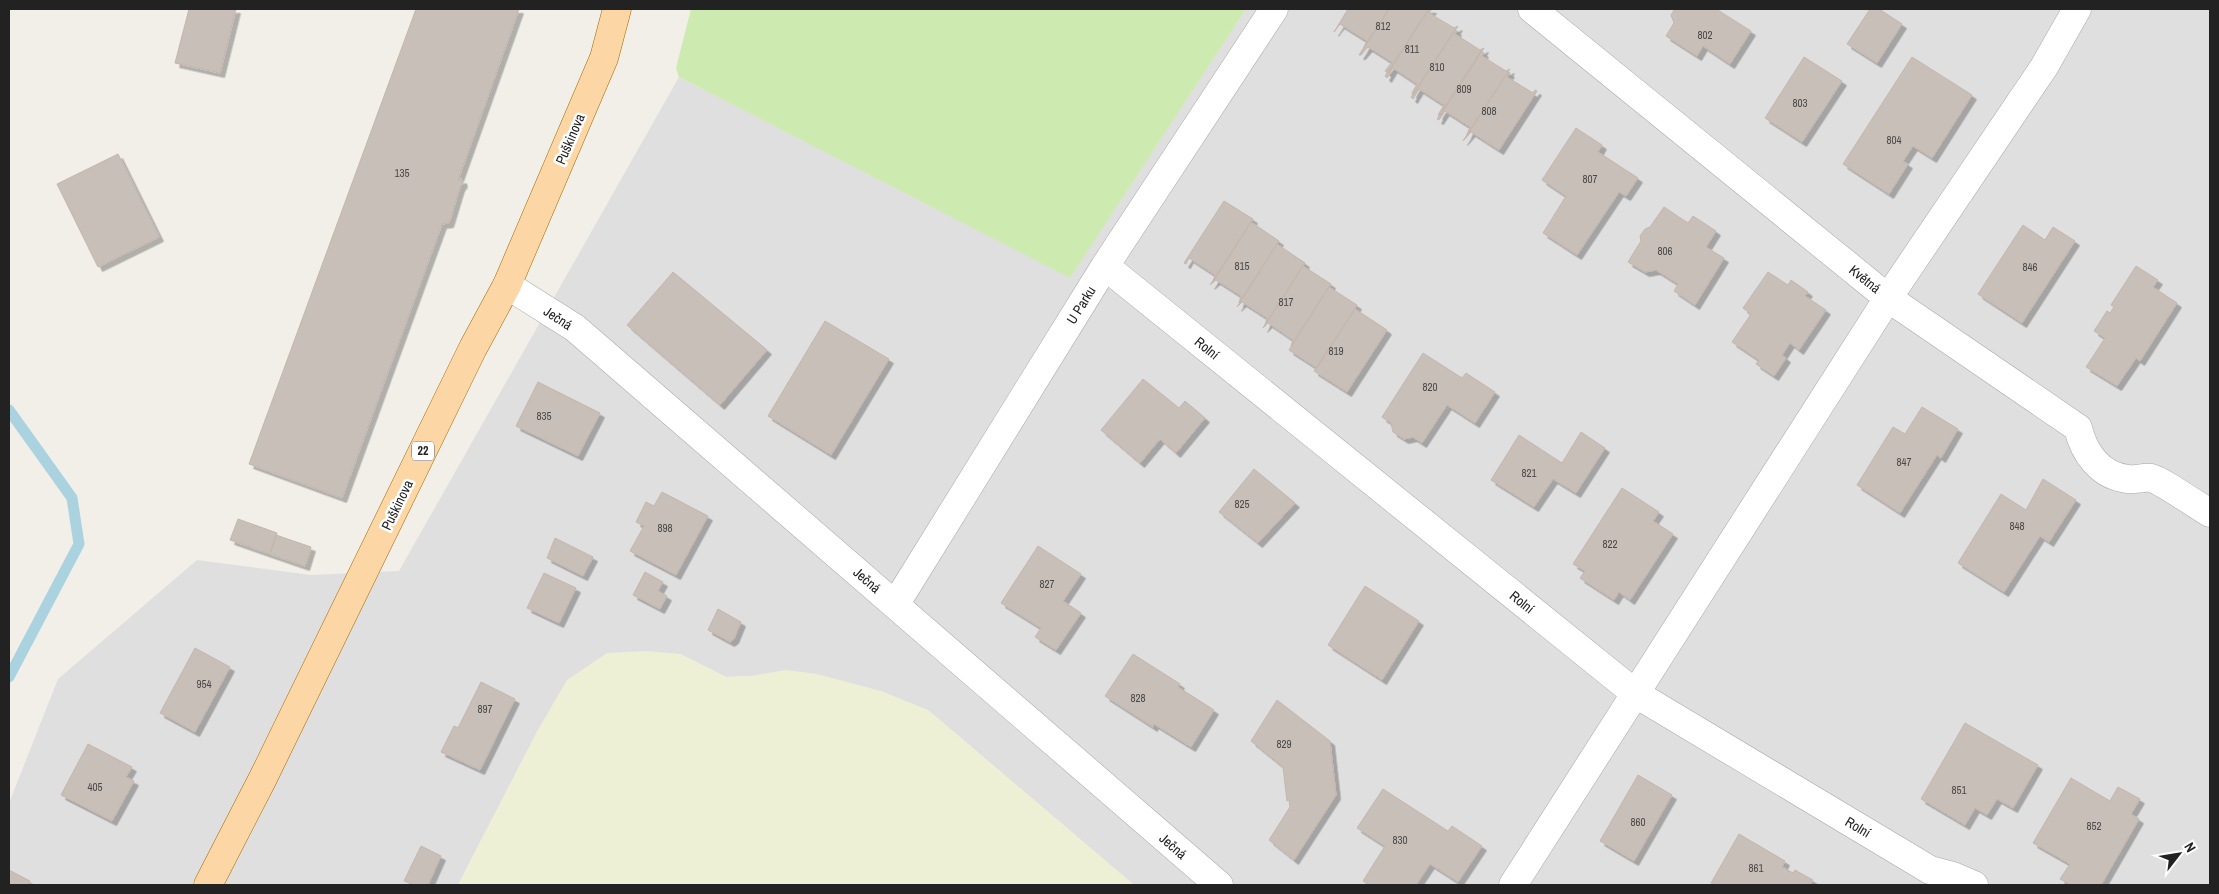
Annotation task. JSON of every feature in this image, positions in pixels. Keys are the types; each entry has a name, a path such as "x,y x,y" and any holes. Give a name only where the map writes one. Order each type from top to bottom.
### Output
{"main road":[{"name":"Puškinova","path":"208,885 264,778 473,348 507,286 604,58 617,9"}],"street":[{"name":"U Parku","path":"895,605 1105,266 1274,9"},
{"name":"Květná","path":"1532,9 1888,298 2078,428 2082,444 2090,458 2102,469 2126,479 2151,478 2210,513"},
{"path":"1513,885 1888,298 2044,67 2077,9"},
{"name":"Rolní","path":"1105,266 1636,694 1930,870 1953,876 1974,885"},
{"name":"Ječná","path":"507,286 575,328 1219,885"}],"shaded area":[{"path":"1246,9 2210,9 2210,885 1134,885 928,710 750,676 726,677 680,654 538,730 458,885 9,885 9,803 58,679 197,560 311,575 399,571 679,77 1070,277"}],"green space":[{"path":"691,9 1246,9 1070,278 679,77 676,68"},
{"path":"646,651 680,654 726,677 750,676 786,670 817,674 881,691 928,710 1134,885 458,885 538,730 567,680 607,653"}],"building":[{"path":"189,9 236,9 220,73 175,63"},
{"path":"416,9 519,9 458,180 462,179 463,183 460,187 449,223 442,224 342,498 249,464"},
{"path":"1348,9 1389,9 1362,51 1367,41 1340,24 1334,32"},
{"path":"1389,9 1429,9 1388,73 1385,71 1392,62 1368,47 1359,55"},
{"path":"1429,9 1432,9 1429,13 1454,28 1458,26 1413,95 1412,93 1417,84 1393,68 1387,78 1385,76"},
{"path":"1675,9 1716,9 1751,31 1730,64 1703,46 1697,56 1666,36 1674,23 1671,15"},
{"path":"1870,9 1879,9 1902,24 1877,63 1847,44"},
{"path":"1455,30 1457,31 1455,34 1480,50 1484,48 1440,116 1438,115 1444,105 1419,89 1413,99 1411,97"},
{"path":"1481,51 1484,53 1482,56 1506,71 1510,69 1466,137 1470,127 1445,111 1439,120 1437,119"},
{"path":"1804,57 1842,81 1802,142 1765,118"},
{"path":"1912,57 1972,95 1932,158 1913,146 1903,161 1908,164 1889,194 1843,164"},
{"path":"1508,72 1510,73 1507,77 1533,93 1535,90 1537,91 1499,150 1471,132 1463,141"},
{"path":"1576,128 1602,145 1598,152 1638,178 1626,196 1619,192 1577,255 1543,233 1566,196 1542,180"},
{"path":"118,154 159,237 98,267 57,184"},
{"path":"1224,201 1253,219 1213,282 1215,275 1189,258 1186,264 1184,263"},
{"path":"1664,207 1688,223 1693,216 1716,231 1706,247 1724,258 1695,305 1674,291 1678,284 1656,270 1645,272 1628,262 1641,241 1640,236 1645,229 1650,227"},
{"path":"1251,222 1279,241 1239,303 1241,296 1216,280 1210,285"},
{"path":"2023,225 2045,240 2053,227 2075,241 2022,323 1978,294"},
{"path":"1277,244 1305,263 1265,325 1267,318 1242,302 1237,307"},
{"path":"1303,266 1331,284 1291,346 1293,340 1268,323 1263,328"},
{"path":"2136,266 2158,280 2153,287 2177,303 2140,361 2136,358 2117,386 2086,367 2105,338 2094,331 2107,311 2110,313 2114,307 2111,305"},
{"path":"673,272 767,350 720,405 627,325"},
{"path":"1768,272 1788,285 1791,280 1808,292 1805,296 1826,310 1799,350 1790,343 1782,355 1786,358 1774,376 1756,364 1759,360 1732,342 1751,314 1743,308"},
{"path":"1329,287 1357,305 1317,368 1289,350"},
{"path":"1355,309 1387,330 1347,392 1314,371"},
{"path":"825,321 889,359 831,455 768,416"},
{"path":"1423,353 1462,378 1466,373 1495,392 1475,423 1447,405 1422,443 1413,437 1404,439 1393,432 1391,423 1382,417"},
{"path":"1143,379 1179,408 1185,401 1205,418 1176,453 1160,439 1140,463 1101,430"},
{"path":"538,382 600,413 578,456 516,426"},
{"path":"1922,407 1958,429 1941,458 1937,455 1900,513 1857,485 1893,427 1905,434"},
{"path":"1581,432 1605,448 1576,493 1553,479 1534,507 1491,480 1519,435 1562,463"},
{"path":"1254,469 1295,503 1258,543 1219,512"},
{"path":"2043,479 2076,500 2049,542 2040,536 2004,592 1958,563 2001,494 2026,510"},
{"path":"1622,488 1659,512 1653,521 1673,534 1630,600 1619,592 1614,600 1580,578 1585,571 1573,564"},
{"path":"662,492 708,516 676,575 630,551 644,526 636,522 646,502 654,506"},
{"path":"238,519 277,533 270,554 230,540"},
{"path":"276,535 311,547 305,566 270,554"},
{"path":"555,538 593,557 583,576 547,558"},
{"path":"1038,546 1081,574 1063,601 1081,613 1056,650 1035,637 1041,628 1001,603"},
{"path":"645,572 663,582 658,591 667,596 660,609 633,595"},
{"path":"544,573 576,588 559,623 527,608"},
{"path":"1365,586 1419,621 1382,680 1328,645"},
{"path":"718,609 741,622 734,639 730,642 708,630"},
{"path":"195,648 230,667 195,732 160,713"},
{"path":"1133,654 1180,684 1178,687 1214,710 1191,747 1154,724 1153,727 1105,696"},
{"path":"481,682 515,699 480,770 441,752 454,726 458,728"},
{"path":"1277,700 1330,741 1336,795 1294,860 1269,840 1290,807 1289,800 1287,801 1283,767 1251,741"},
{"path":"1965,723 2038,765 2013,808 1997,799 1987,815 1975,808 1965,825 1921,799"},
{"path":"88,744 132,767 126,777 134,781 112,821 61,795"},
{"path":"1638,775 1672,795 1634,861 1600,841"},
{"path":"2071,778 2110,801 2118,787 2140,799 2131,814 2139,819 2101,885 2072,885 2060,879 2070,864 2033,843"},
{"path":"1383,789 1448,831 1452,826 1482,846 1458,882 1430,864 1416,885 1369,885 1363,881 1385,846 1357,828"},
{"path":"1739,834 1785,861 1782,867 1793,873 1795,870 1813,880 1810,885 1715,885 1711,883"},
{"path":"421,846 441,856 428,885 414,885 404,881"},
{"path":"9,870 30,881 28,885 9,885"}],"waterway":[{"path":"9,410 72,498 79,544 9,677"}]}
